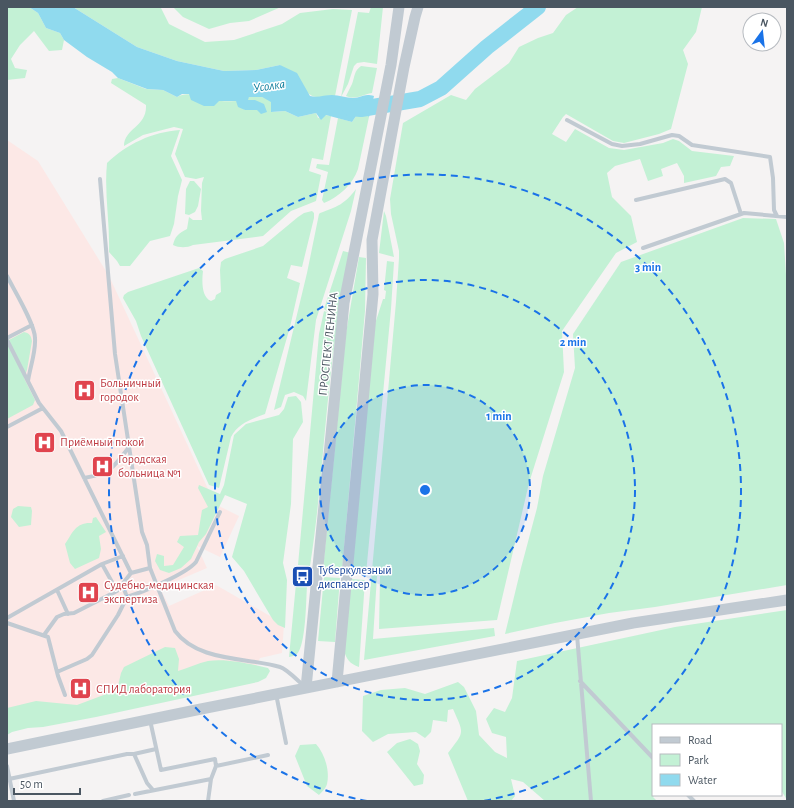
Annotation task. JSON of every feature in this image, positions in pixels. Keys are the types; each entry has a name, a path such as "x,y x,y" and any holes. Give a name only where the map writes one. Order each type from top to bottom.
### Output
{"street":[{"name":"ПРОСПЕКТ ЛЕНИНА","path":"306,688 344,303 391,65 399,7"},
{"path":"337,682 373,294 372,240 404,67 418,7"},
{"path":"7,749 633,623 787,600"}],"lane":[{"path":"568,120 612,144 622,146 640,144 672,134 679,136 692,145 770,157 773,178 774,210 778,216"},
{"path":"100,179 115,354 142,532 148,545 150,568 175,631 181,639 188,644 207,652 282,668 306,688"},
{"path":"636,200 725,179 731,183 741,214"},
{"path":"643,248 744,213 787,217"},
{"path":"7,276 22,303 35,333 36,339 28,381"},
{"path":"32,325 7,339 43,408 61,431 130,573"},
{"path":"7,427 43,408"},
{"path":"84,478 98,476 109,471 116,465 129,447"},
{"path":"57,672 87,660 92,656 118,615 127,597 157,585 191,568 196,562 220,512"},
{"path":"7,618 102,564 123,556"},
{"path":"102,564 117,591"},
{"path":"44,635 57,617 74,613 117,591 130,573 150,568"},
{"path":"122,584 127,597"},
{"path":"57,590 68,614"},
{"path":"7,623 48,637 57,672 66,695"},
{"path":"577,635 591,801"},
{"path":"580,681 652,757"},
{"path":"276,694 286,743"},
{"path":"150,720 161,770 215,758 216,766 211,779 208,801"},
{"path":"10,779 156,749"},
{"path":"134,754 147,783 153,790"},
{"path":"216,766 268,755"},
{"path":"7,766 14,801"},
{"path":"135,794 211,779"},
{"path":"104,801 129,795"}],"shaded area":[{"name":"Больничный городок","path":"7,140 38,161 109,276 215,504 239,516 220,557 197,546 207,568 160,588 169,606 216,585 284,624 282,653 260,658 256,667 7,722"}],"green space":[{"path":"7,7 29,7 38,13 46,28 60,33 64,40 62,50 49,51 34,31 20,45 11,59 15,68 27,70 25,78 7,80"},
{"path":"73,7 171,7 161,8 169,24 205,42 234,40 282,24 300,13 333,9 352,10 335,96 330,95 316,97 302,89 280,65 256,70 224,71 177,61 137,47"},
{"path":"173,7 281,7 249,21 230,23 209,29 183,17"},
{"path":"371,7 383,7 377,64 364,62 357,63 354,66 348,84 341,97 358,12 369,13"},
{"path":"578,7 702,7 696,32 683,50 688,64 671,129 659,134 624,143 613,141 566,114 552,134 566,142 575,129 609,148 624,150 663,143 673,139 679,141 692,151 734,156 730,166 721,167 716,176 684,183 684,176 677,163 661,169 663,176 648,181 640,159 615,166 607,173 612,197 631,216 637,242 616,253 562,331 564,372 529,483 497,620 379,629 380,576 377,576 373,639 494,628 495,636 364,660 399,258 399,251 391,214 390,199 403,123 451,95 466,100 475,89 509,63 519,47 553,33 566,15"},
{"path":"361,66 377,68 372,93 356,97 346,96 356,72"},
{"path":"118,78 146,89 163,90 177,97 191,94 222,101 236,101 245,110 257,110 255,100 247,100 249,97 262,97 271,101 272,112 285,111 298,117 316,113 318,118 325,115 331,116 323,160 312,158 309,171 321,175 316,201 291,211 263,236 186,247 178,247 173,245 178,235 187,229 189,217 193,220 202,220 202,183 204,177 196,179 185,177 175,154 183,129 174,127 143,135 124,146 128,135 143,118 146,105 111,83 112,79"},
{"path":"358,113 365,114 369,117 356,175 340,194 324,203 322,200 328,172 316,168 317,164 329,165 338,118 352,122"},
{"path":"180,130 171,156 182,180 174,224 170,236 150,241 130,266 120,266 109,252 106,185 107,163 123,150 140,140 160,133"},
{"path":"190,181 194,181 201,189 198,206 195,212 189,215 185,214 186,189"},
{"path":"356,189 351,211 316,320 306,401 303,396 294,392 285,395 281,407 274,410 307,273 319,214 340,204"},
{"path":"312,211 314,213 314,218 302,267 291,265 287,278 300,283 290,327 265,414 246,422 237,428 231,437 219,488 209,485 141,336 136,321 123,298 124,295 128,292 199,268 203,271 202,283 205,296 211,301 221,292 221,262 225,259 263,246 298,217 304,213"},
{"path":"384,211 386,216 394,257 379,253"},
{"path":"743,218 776,219 784,243 787,291 787,585 655,607 609,613 505,634 537,508 543,476 575,368 573,334 621,262"},
{"path":"343,251 351,253 335,342 314,540 310,566 298,565 319,334 324,311 329,313 333,311 341,289 333,310 328,312 324,309"},
{"path":"359,257 366,258 365,311 342,571 323,569 346,333"},
{"path":"387,261 394,262 391,309 366,574 352,574 375,324 383,299 385,299 386,291 384,290"},
{"path":"24,332 30,335 32,341 27,370 24,378 35,400 33,405 7,419 7,341"},
{"path":"296,396 301,402 303,422 293,439 291,504 283,563 287,580 285,628 278,625 273,620 244,571 232,557 247,504 225,495 206,534 199,542 191,559 181,568 169,573 160,570 155,561 157,554 164,556 164,566 173,565 184,547 177,542 180,536 198,535 202,510 208,507 198,488 199,485 220,494 224,485 234,435 246,424 279,415 284,409 288,397"},
{"path":"18,506 31,507 31,525 19,527 11,517 13,509"},
{"path":"96,517 106,532 99,536 101,549 99,558 75,569 70,563 65,544 79,526 82,524 92,523 93,518"},
{"path":"297,573 302,574 301,586 307,586 305,622 300,649 296,655 289,657"},
{"path":"324,577 340,578 335,642 318,641"},
{"path":"351,579 365,580 359,667 349,661 344,650"},
{"path":"787,610 787,800 782,792 782,724 652,724 652,796 654,796 653,797 657,801 545,801 523,782 511,779 515,796 511,801 468,801 448,753 458,740 461,732 461,728 453,709 448,710 447,722 433,720 431,732 425,738 416,732 388,734 373,742 362,731 363,696 381,690 405,688 425,694 458,682 464,687 476,711 479,735 495,752 507,758 506,737 492,733 486,719 494,708 505,712 512,698 517,661 675,627"},
{"path":"165,647 175,648 179,659 178,671 208,661 223,660 261,666 268,668 270,671 266,678 258,682 96,717 43,727 28,728 12,732 7,735 7,708 36,701 77,705 117,690 124,667"},
{"path":"410,739 418,744 420,751 417,764 424,775 423,784 414,786 387,752 397,743"},
{"path":"316,744 324,758 328,774 328,779 324,790 319,795 307,786 295,756 300,745"}],"water":[{"path":"29,7 73,7 137,47 177,61 224,71 256,70 280,65 297,73 310,96 316,97 332,95 356,98 365,95 374,96 369,117 365,114 358,113 352,122 326,115 321,120 316,113 298,117 285,111 271,112 271,102 262,97 249,97 248,100 255,100 264,104 267,112 261,114 257,110 245,110 238,107 236,101 219,101 214,106 204,106 191,100 189,94 182,94 177,97 163,90 147,89 118,78 112,72 87,57 64,40 60,33 46,28 38,13"}],"waterway":[{"name":"Усолка","path":"350,108 361,109 420,99 441,88 487,47 538,7"}],"place":[{"name":"Больничный городок","path":"84,390"},
{"name":"Приёмный покой","path":"44,442"},
{"name":"Городская больница №1","path":"102,466"},
{"name":"Туберкулезный диспансер","path":"303,577"},
{"name":"Судебно-медицинская экспертиза","path":"89,592"},
{"name":"СПИД лаборатория","path":"80,689"}]}
